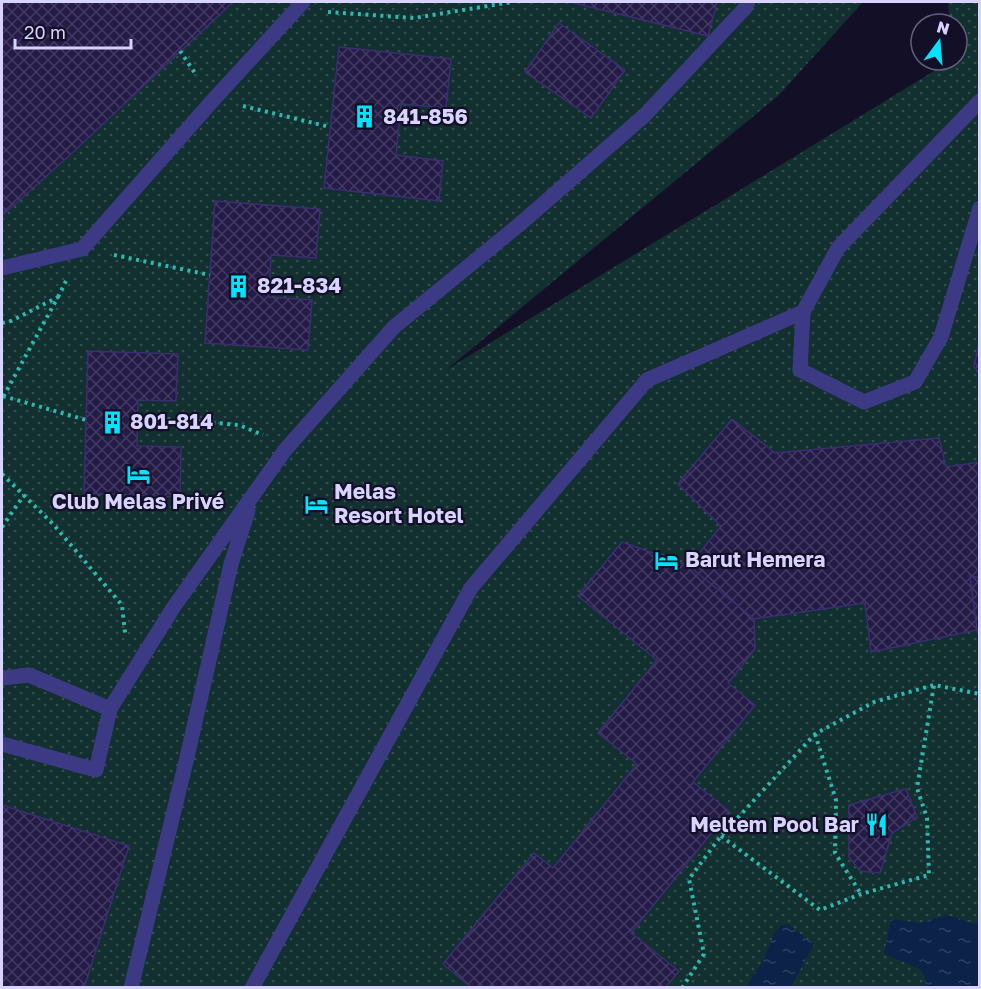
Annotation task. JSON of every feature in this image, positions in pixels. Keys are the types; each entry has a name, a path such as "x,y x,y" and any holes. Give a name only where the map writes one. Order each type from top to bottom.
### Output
{"lane":[{"path":"2,744 96,770 110,709 173,608 285,450 394,327 520,224 645,115 745,8 748,2"},
{"path":"2,268 82,249 299,6"},
{"path":"980,101 838,248 803,312 800,370 864,402 915,382 941,336 980,208"},
{"path":"252,987 471,588 647,380 803,312"},
{"path":"131,987 231,564 253,496"},
{"path":"2,678 29,675 110,709"}],"path":[{"path":"299,6 414,18 512,2"},
{"path":"214,99 330,127"},
{"path":"82,249 210,274"},
{"path":"2,323 11,321 58,297 2,397 86,420"},
{"path":"138,425 172,419 239,424 271,439"},
{"path":"2,474 52,524 122,605 125,635"},
{"path":"2,527 24,495"},
{"path":"682,987 704,954 688,879 721,836 814,734 874,702 934,685 980,694"},
{"path":"721,836 820,910 861,894 929,874 927,818 917,788 934,685"},
{"path":"814,734 836,800 835,853 861,894"}],"green space":[{"path":"2,2 863,2 779,95 446,370 932,72 969,72 969,12 949,12 948,2 979,2 979,987 2,988"}],"water":[{"path":"947,915 979,925 979,987 926,987 925,976 918,968 884,954 891,919 920,923"},
{"path":"788,924 814,944 791,987 746,987 762,962 774,934 781,926"}],"building":[{"path":"2,2 233,2 4,214 2,208"},
{"path":"570,2 717,2 708,36"},
{"path":"559,23 625,70 591,118 525,72"},
{"name":"841-856","path":"339,47 451,59 446,108 401,104 396,155 443,161 439,201 324,188"},
{"name":"821-834","path":"215,201 320,209 316,258 271,255 269,297 312,300 308,350 205,343"},
{"path":"980,340 980,376 974,366"},
{"name":"801-814","path":"88,351 178,354 176,401 138,400 137,446 181,447 180,497 84,493"},
{"path":"732,419 775,453 939,438 946,467 980,462 980,578 970,576 977,630 871,652 865,603 754,619 689,566 721,526 678,484"},
{"path":"622,542 689,566 754,619 755,649 728,683 755,705 693,782 729,811 631,933 679,971 665,988 472,988 443,964 534,853 553,868 637,764 598,733 657,660 578,596"},
{"path":"970,576 980,578 980,638 977,630"},
{"name":"Meltem Pool Bar","path":"906,789 917,817 892,833 880,873 860,871 849,857 849,805"},
{"path":"2,805 129,846 84,988 2,988"}],"place":[{"name":"841-856","path":"365,117"},
{"name":"821-834","path":"239,286"},
{"name":"801-814","path":"112,422"},
{"name":"Club Melas Privé","path":"138,474"},
{"name":"Melas Resort Hotel","path":"316,504"},
{"name":"Barut Hemera","path":"667,560"},
{"name":"Meltem Pool Bar","path":"877,825"}]}
